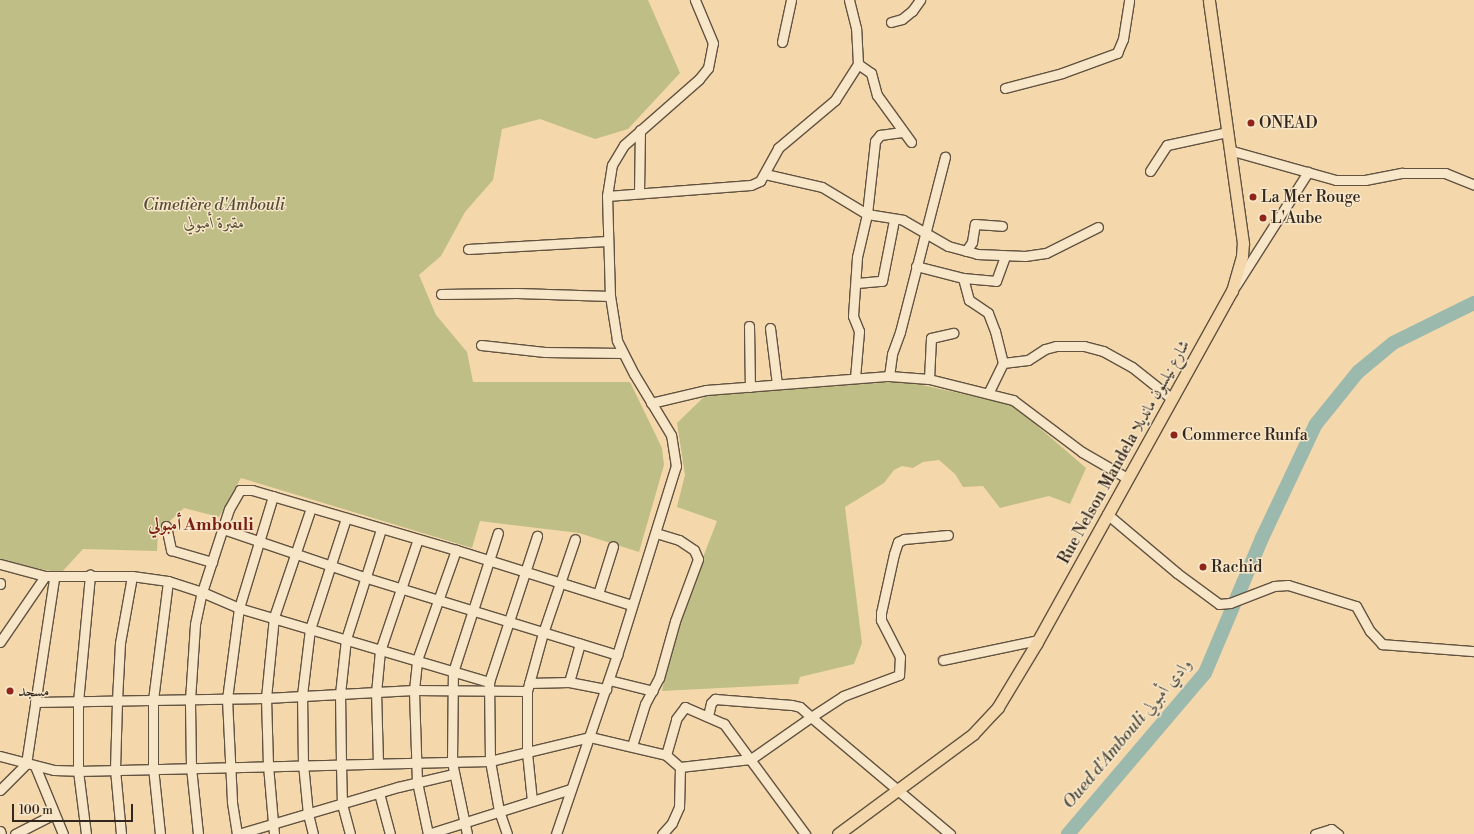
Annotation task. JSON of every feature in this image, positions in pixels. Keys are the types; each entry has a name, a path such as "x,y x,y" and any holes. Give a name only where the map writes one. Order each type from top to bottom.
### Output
{"main road":[{"name":"Rue Nelson Mandela شارع نيلسون مانديلا","path":"838,834 978,728 998,707 1038,640 1171,398 1232,291 1243,243 1209,0"}],"street":[{"path":"556,834 570,789 590,737 617,655 676,466 671,435 622,353 616,340 610,296 607,241 607,196 612,165 624,144 699,79 708,68 713,43 695,0"},
{"path":"782,42 791,0"},
{"path":"607,196 756,184 765,174 778,148 835,100 858,64 856,28 850,0"},
{"path":"891,22 902,19 912,11 920,0"},
{"path":"1005,88 1062,73 1117,53 1123,39 1129,0"},
{"path":"858,64 871,73 877,95 902,132 911,142"},
{"path":"639,193 640,130"},
{"path":"855,378 859,331 853,316 857,283 857,257 867,214 875,141 880,135 902,132"},
{"path":"1150,170 1167,144 1227,132"},
{"path":"1229,150 1336,180 1365,180 1402,173 1445,173 1474,185"},
{"path":"889,376 892,354 900,332 916,266 926,234 944,156"},
{"path":"1232,291 1308,172"},
{"path":"765,174 822,187 867,214 894,220 903,220 948,246 966,252 1005,256 1046,253 1098,227"},
{"path":"857,283 882,281 894,220"},
{"path":"966,252 972,242 975,224 1002,226"},
{"path":"468,249 607,241"},
{"path":"916,266 963,278 996,281 1005,256"},
{"path":"963,278 969,300 988,313 995,331 1003,363 988,394"},
{"path":"441,294 517,293 610,296"},
{"path":"749,326 750,387"},
{"path":"770,328 777,384"},
{"path":"929,379 931,338 953,333"},
{"path":"481,344 545,352 622,353"},
{"path":"1003,363 1028,360 1045,349 1056,346 1084,346 1103,351 1132,367 1171,398"},
{"path":"651,403 706,390 889,376 929,379 1013,400 1024,406 1082,452 1127,478"},
{"path":"198,834 191,767 190,700 195,624 202,592 223,529 240,490 252,490 456,550 561,582 632,606"},
{"path":"273,496 239,608 227,698 230,767 237,834 418,782 453,774"},
{"path":"274,834 271,824 266,698 274,617 311,508"},
{"path":"1107,514 1177,573 1219,604 1230,603 1274,586 1288,585 1356,606 1370,631 1382,644 1474,652"},
{"path":"313,834 308,814 304,764 302,695 310,629 346,518"},
{"path":"166,526 171,550 212,562"},
{"path":"223,529 367,578 438,598 543,633 617,655"},
{"path":"350,834 342,805 340,694 346,639 367,578 381,529"},
{"path":"467,834 463,823 453,774 452,672 490,561 498,533"},
{"path":"632,746 645,704 653,691 698,559 694,550 680,540 656,533"},
{"path":"0,756 54,770 78,771 154,767 230,767 416,761 490,761 590,737 666,755 680,767 751,759 843,696 899,675 900,657 881,620 881,613 898,542 904,539 948,535"},
{"path":"507,834 499,811 490,761 488,685 510,621 536,536"},
{"path":"378,763 376,693 380,651 418,539"},
{"path":"532,801 527,753 528,687 543,633 575,539"},
{"path":"598,594 613,546"},
{"path":"456,550 417,660 414,690 418,782 428,834 570,789"},
{"path":"0,564 49,577 90,575 132,576 168,581 202,592 239,608 274,617 380,651 417,660 488,685"},
{"path":"86,834 78,771 78,702 90,575"},
{"path":"122,834 115,769 117,700 120,643 132,576"},
{"path":"0,642 49,577"},
{"path":"49,577 35,702 30,765 63,834"},
{"path":"160,834 154,767 153,700 168,581"},
{"path":"943,660 1038,640"},
{"path":"569,682 580,644"},
{"path":"35,702 266,698 414,690 451,691 488,685 528,687 569,682 653,691"},
{"path":"708,716 711,703 715,699 792,705 800,707 950,834"},
{"path":"666,755 680,711 685,707 724,724 732,732 805,834"},
{"path":"0,790 30,765"},
{"path":"662,834 677,814 680,767"},
{"path":"379,793 390,834"},
{"path":"15,834 54,814"},
{"path":"1315,834 1331,829 1338,834"}],"green space":[{"name":"Cimetière d'Ambouli مقبرة أمبولي","path":"0,0 648,0 680,73 628,129 595,139 540,119 502,129 493,180 465,212 441,256 419,275 436,315 467,352 473,382 630,382 662,448 664,465 639,552 579,533 480,521 472,548 241,478 219,517 184,508 158,532 157,551 83,549 61,573 0,561"},
{"path":"904,381 1013,405 1086,468 1070,504 1049,496 1000,508 983,486 963,487 955,474 939,460 923,462 913,468 902,466 894,470 884,483 845,507 862,643 854,664 800,677 798,684 662,691 673,635 717,521 677,507 685,475 677,423 705,396"}],"waterway":[{"name":"Oued d'Ambouli وادي أمبولي","path":"1068,834 1205,673 1262,538 1316,424 1358,372 1393,343 1474,303"}],"place":[{"name":"ONEAD","path":"1251,123"},
{"name":"La Mer Rouge","path":"1253,197"},
{"name":"L'Aube","path":"1263,218"},
{"name":"Commerce Runfa","path":"1174,435"},
{"name":"Rachid","path":"1203,567"},
{"name":"مسجد","path":"10,691"}],"district":[{"name":"أمبولي Ambouli","path":"201,526"}]}
